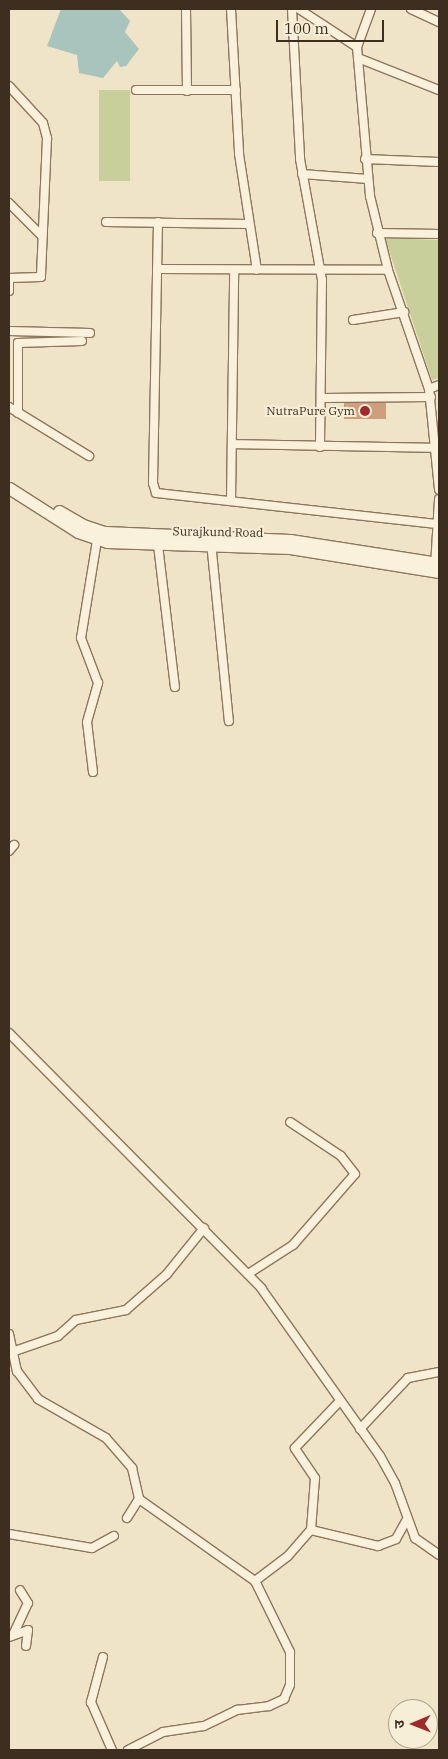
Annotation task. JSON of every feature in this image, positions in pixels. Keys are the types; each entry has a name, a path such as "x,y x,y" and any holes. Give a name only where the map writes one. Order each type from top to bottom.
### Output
{"main road":[{"name":"Surajkund Road","path":"9,479 98,531 305,550 437,567"},
{"name":"Surajkund Road","path":"9,488 97,540 158,545 211,542"}],"street":[{"path":"186,9 187,91"},
{"path":"231,9 236,90 249,224 257,270"},
{"path":"292,9 302,174 322,271 323,398 320,447"},
{"path":"299,9 357,46"},
{"path":"372,9 357,46 365,159 377,232 430,393 438,448 439,490"},
{"path":"412,9 439,22"},
{"path":"358,58 439,90"},
{"path":"9,86 46,128 41,277 9,278 9,291"},
{"path":"136,90 236,90"},
{"path":"365,159 439,162"},
{"path":"302,174 368,179"},
{"path":"9,203 42,236"},
{"path":"106,222 249,224"},
{"path":"158,222 153,488 158,494 231,500 439,524"},
{"path":"377,232 439,234"},
{"path":"157,269 234,271 388,270"},
{"path":"231,500 234,271"},
{"path":"352,320 404,312"},
{"path":"9,331 90,333"},
{"path":"18,413 18,349 22,340 82,341"},
{"path":"9,348 18,349"},
{"path":"323,398 430,393 439,385"},
{"path":"9,407 89,456"},
{"path":"233,444 438,448"},
{"path":"437,567 439,499"},
{"path":"93,772 87,722 98,684 81,641 97,540"},
{"path":"211,542 229,721"},
{"path":"158,545 175,687"},
{"path":"9,1033 248,1274 360,1429 395,1483 406,1520 420,1543 439,1556"},
{"path":"248,1274 293,1245 355,1174 341,1156 290,1122"},
{"path":"12,1352 58,1336 76,1320 126,1310 172,1268 204,1228"},
{"path":"9,1334 12,1352 21,1379 38,1399 101,1434 121,1453 136,1474 139,1499 127,1518"},
{"path":"360,1429 408,1378 439,1372"},
{"path":"255,1581 288,1556 311,1530 315,1478 295,1448 339,1402"},
{"path":"128,1750 163,1732 204,1726 237,1710 270,1706 284,1699 290,1685 290,1652 255,1581 139,1499"},
{"path":"311,1530 378,1546 396,1539 406,1520"},
{"path":"9,1534 92,1548 114,1536"},
{"path":"11,1636 28,1603 20,1590"},
{"path":"11,1636 28,1630 26,1646"},
{"path":"103,1657 91,1702 112,1750"}],"green space":[{"path":"99,90 130,90 130,181 99,181"},
{"path":"385,238 439,240 439,378 432,380"}],"water":[{"path":"61,9 119,9 130,21 125,32 139,49 126,66 120,67 117,61 103,78 79,73 77,55 47,46"}],"building":[{"name":"NutraPure Gym","path":"344,403 386,403 386,419 344,419"}],"place":[{"name":"NutraPure Gym","path":"365,411"}]}
